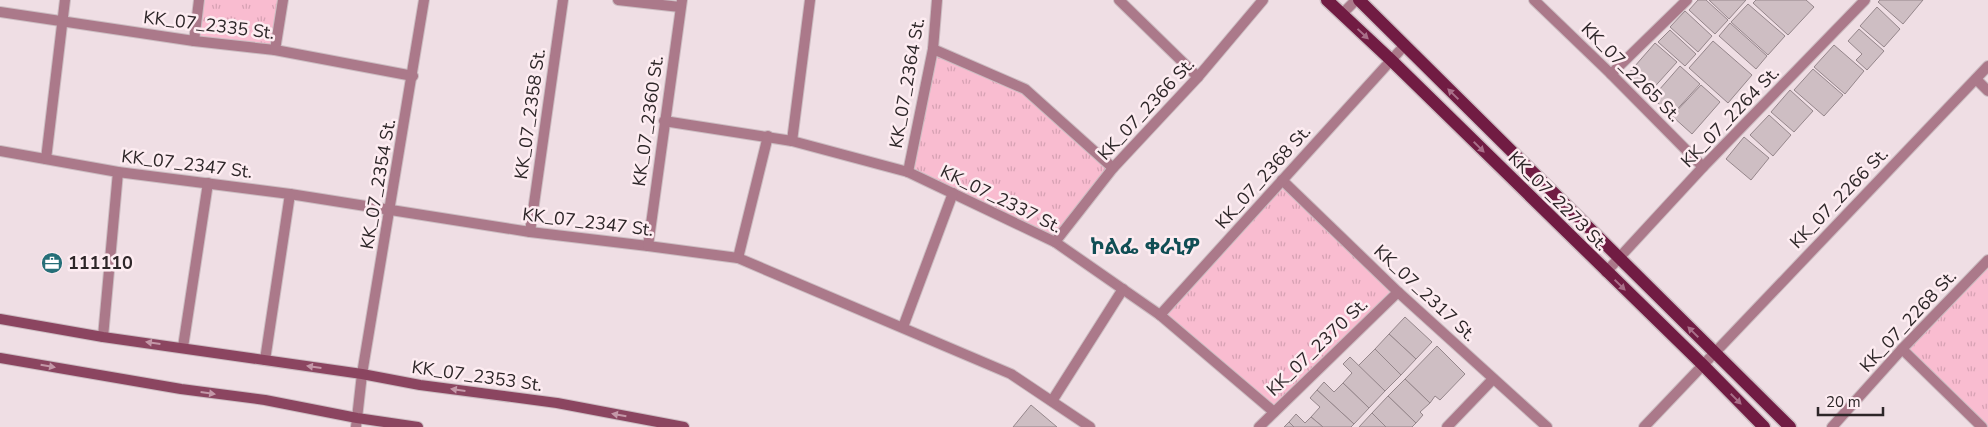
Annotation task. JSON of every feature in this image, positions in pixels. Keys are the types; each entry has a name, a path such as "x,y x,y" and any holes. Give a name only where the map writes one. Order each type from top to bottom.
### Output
{"main road":[{"name":"KK_07_2273 St.","path":"1328,0 1702,364 1764,427"},
{"name":"KK_07_2273 St.","path":"1357,0 1790,427"}],"street":[{"path":"46,159 65,0"},
{"path":"194,41 199,0"},
{"path":"275,50 282,0"},
{"name":"KK_07_2354 St.","path":"357,423 362,374 413,76 424,0"},
{"name":"KK_07_2358 St.","path":"530,232 563,0"},
{"path":"618,0 681,4"},
{"path":"792,141 810,0"},
{"name":"KK_07_2364 St.","path":"908,172 933,49 937,0"},
{"path":"1119,0 1198,77"},
{"name":"KK_07_2366 St.","path":"1055,242 1113,168 1198,77 1263,0"},
{"path":"1342,14 1357,0"},
{"name":"KK_07_2265 St.","path":"1534,0 1703,167"},
{"path":"1611,74 1687,0"},
{"name":"KK_07_2264 St.","path":"1606,272 1703,167 1865,0"},
{"name":"KK_07_2360 St.","path":"648,246 681,4"},
{"name":"KK_07_2335 St.","path":"0,12 194,41 275,50 413,76"},
{"name":"KK_07_2368 St.","path":"1160,315 1404,46"},
{"path":"933,49 1025,89 1113,168"},
{"name":"KK_07_2266 St.","path":"1644,427 1713,352 1988,66"},
{"path":"1976,79 1988,91"},
{"name":"KK_07_2337 St.","path":"664,121 792,141 908,172 953,193 1055,242 1160,315 1274,412"},
{"path":"738,258 768,136"},
{"name":"KK_07_2347 St.","path":"0,151 118,172 290,194 530,232 738,258 1011,374 1090,427"},
{"path":"103,337 118,172"},
{"name":"KK_07_2317 St.","path":"1282,180 1398,292 1547,427"},
{"path":"183,347 208,183"},
{"path":"903,327 953,193"},
{"path":"265,360 290,194"},
{"name":"KK_07_2268 St.","path":"1832,427 1902,349 1986,265"},
{"path":"1052,401 1123,289"},
{"name":"KK_07_2370 St.","path":"1259,427 1398,292"},
{"name":"KK_07_2353 St.","path":"0,319 103,337 183,347 362,374 420,385 556,404 684,427"},
{"path":"1902,349 1982,427"},
{"path":"0,358 181,389 265,400 357,423 418,427"},
{"path":"1447,427 1494,379"}],"green space":[{"path":"199,0 283,0 275,50 194,41"},
{"path":"933,49 1028,86 1113,168 1055,242 908,172"},
{"path":"1282,180 1398,292 1274,412 1160,315"},
{"path":"1983,265 1988,270 1988,427 1982,427 1902,349"}],"building":[{"path":"1698,0 1706,0 1728,20 1715,34 1689,10"},
{"path":"1709,0 1746,0 1729,19"},
{"path":"1756,0 1806,0 1814,7 1788,35 1753,3"},
{"path":"1880,0 1923,0 1903,24 1878,2"},
{"path":"1748,4 1785,36 1768,55 1731,22"},
{"path":"1877,7 1900,29 1884,47 1860,26"},
{"path":"1685,11 1712,36 1698,52 1670,27"},
{"path":"1730,23 1767,56 1756,69 1719,36"},
{"path":"1859,29 1884,51 1867,70 1856,60 1862,54 1848,41"},
{"path":"1670,30 1696,54 1685,66 1658,42"},
{"path":"1713,41 1752,75 1728,103 1689,68"},
{"path":"1655,43 1677,62 1649,93 1628,74"},
{"path":"1834,45 1864,71 1845,94 1814,67"},
{"path":"1680,66 1700,84 1672,115 1652,98"},
{"path":"1813,69 1843,95 1824,116 1794,90"},
{"path":"1701,85 1720,102 1692,134 1672,116"},
{"path":"1790,90 1813,111 1794,132 1771,112"},
{"path":"1769,115 1791,135 1773,156 1750,135"},
{"path":"1744,137 1769,158 1751,180 1726,159"},
{"path":"1405,317 1432,342 1416,359 1389,334"},
{"path":"1389,334 1416,359 1401,375 1375,349"},
{"path":"1437,346 1465,374 1440,400 1435,396 1430,403 1405,379"},
{"path":"1375,349 1401,375 1385,391 1358,366"},
{"path":"1350,357 1385,391 1369,408 1343,383 1352,373 1343,364"},
{"path":"1405,379 1430,403 1420,412 1423,415 1416,423 1388,396"},
{"path":"1324,382 1334,392 1343,383 1369,408 1354,424 1317,390"},
{"path":"1317,390 1354,424 1351,427 1323,427 1311,417 1320,407 1310,398"},
{"path":"1388,396 1416,423 1412,427 1386,427 1372,413"},
{"path":"1031,405 1057,427 1013,427"},
{"path":"1372,413 1386,427 1359,427"},
{"path":"1296,414 1305,423 1311,417 1323,427 1294,427 1289,422"},
{"path":"1289,422 1294,427 1284,427"}],"place":[{"name":"111110","path":"52,263"}],"district":[{"name":"ኮልፌ ቀራኒዎ","path":"1145,247"}]}
